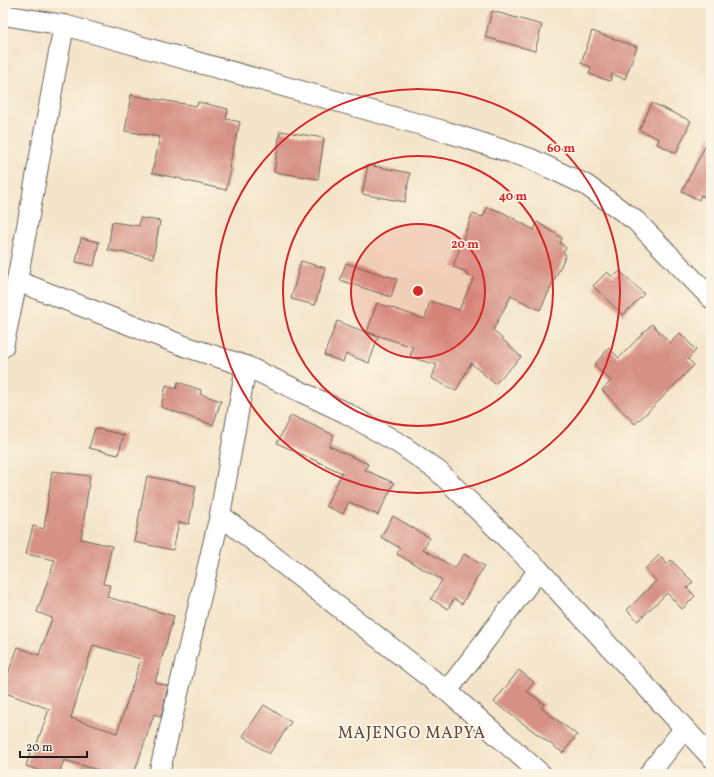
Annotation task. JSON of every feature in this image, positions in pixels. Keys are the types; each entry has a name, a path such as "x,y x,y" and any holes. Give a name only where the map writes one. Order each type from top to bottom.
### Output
{"street":[{"path":"3,15 64,25 440,130 531,159 586,185 636,221 709,289"},
{"path":"3,347 18,281 64,25"},
{"path":"18,281 180,344 246,366 346,413 400,444 438,471 539,570 711,757"},
{"path":"159,774 220,515 246,366"},
{"path":"220,515 447,691 541,774"},
{"path":"447,691 539,570"},
{"path":"649,774 684,729"}],"building":[{"path":"492,11 542,25 535,51 485,37"},
{"path":"592,31 637,47 625,79 612,74 610,81 589,74 591,67 581,63"},
{"path":"131,95 197,106 198,102 228,109 226,119 240,122 229,168 231,169 226,190 152,173 160,137 125,131"},
{"path":"652,103 691,121 676,153 657,144 659,139 639,130"},
{"path":"280,131 324,138 318,179 274,172"},
{"path":"711,135 711,200 701,195 699,200 682,191"},
{"path":"368,165 410,173 405,202 362,194"},
{"path":"487,207 502,212 534,230 537,222 562,238 560,243 566,248 563,252 566,255 540,310 511,296 493,330 521,357 495,384 471,363 456,391 431,378 437,365 410,357 413,347 367,332 377,303 425,319 430,301 459,310 474,278 466,275 467,272 453,267 472,214 483,217"},
{"path":"140,218 160,221 153,258 108,250 112,222 139,226"},
{"path":"81,238 99,242 94,266 76,262"},
{"path":"301,261 325,268 315,305 291,299"},
{"path":"346,263 397,279 391,297 340,280"},
{"path":"620,271 644,294 623,315 593,286 607,272 613,277"},
{"path":"337,321 378,337 369,363 346,354 343,362 324,355"},
{"path":"652,324 670,343 680,333 696,350 688,359 694,365 635,424 602,390 611,381 594,365 609,348 619,358"},
{"path":"178,382 201,390 200,394 221,401 213,425 161,407 166,385 176,389"},
{"path":"291,415 334,435 329,446 368,464 365,470 394,483 378,515 349,502 343,514 326,506 342,473 277,443"},
{"path":"95,428 124,435 118,455 89,448"},
{"path":"52,471 90,476 81,539 112,546 103,584 110,585 107,597 174,616 155,682 168,686 161,717 154,714 134,774 97,774 98,770 64,760 59,774 50,774 26,766 32,748 35,749 49,709 3,692 3,687 18,647 39,655 52,618 37,612 55,560 26,554 33,526 44,529","holes":["93,645 141,659 117,733 71,718"]},
{"path":"147,476 196,486 189,524 179,522 173,550 134,542"},
{"path":"393,516 430,538 423,549 455,568 464,554 484,566 462,604 454,599 448,609 431,599 442,580 397,554 400,548 381,537"},
{"path":"659,555 667,564 671,560 693,582 687,588 695,596 682,609 667,593 638,621 627,610 656,581 645,569"},
{"path":"519,670 534,682 527,691 544,704 541,708 577,735 563,753 494,702"},
{"path":"264,705 291,722 269,754 243,736"}],"district":[{"name":"MAJENGO MAPYA","path":"412,732"}]}
